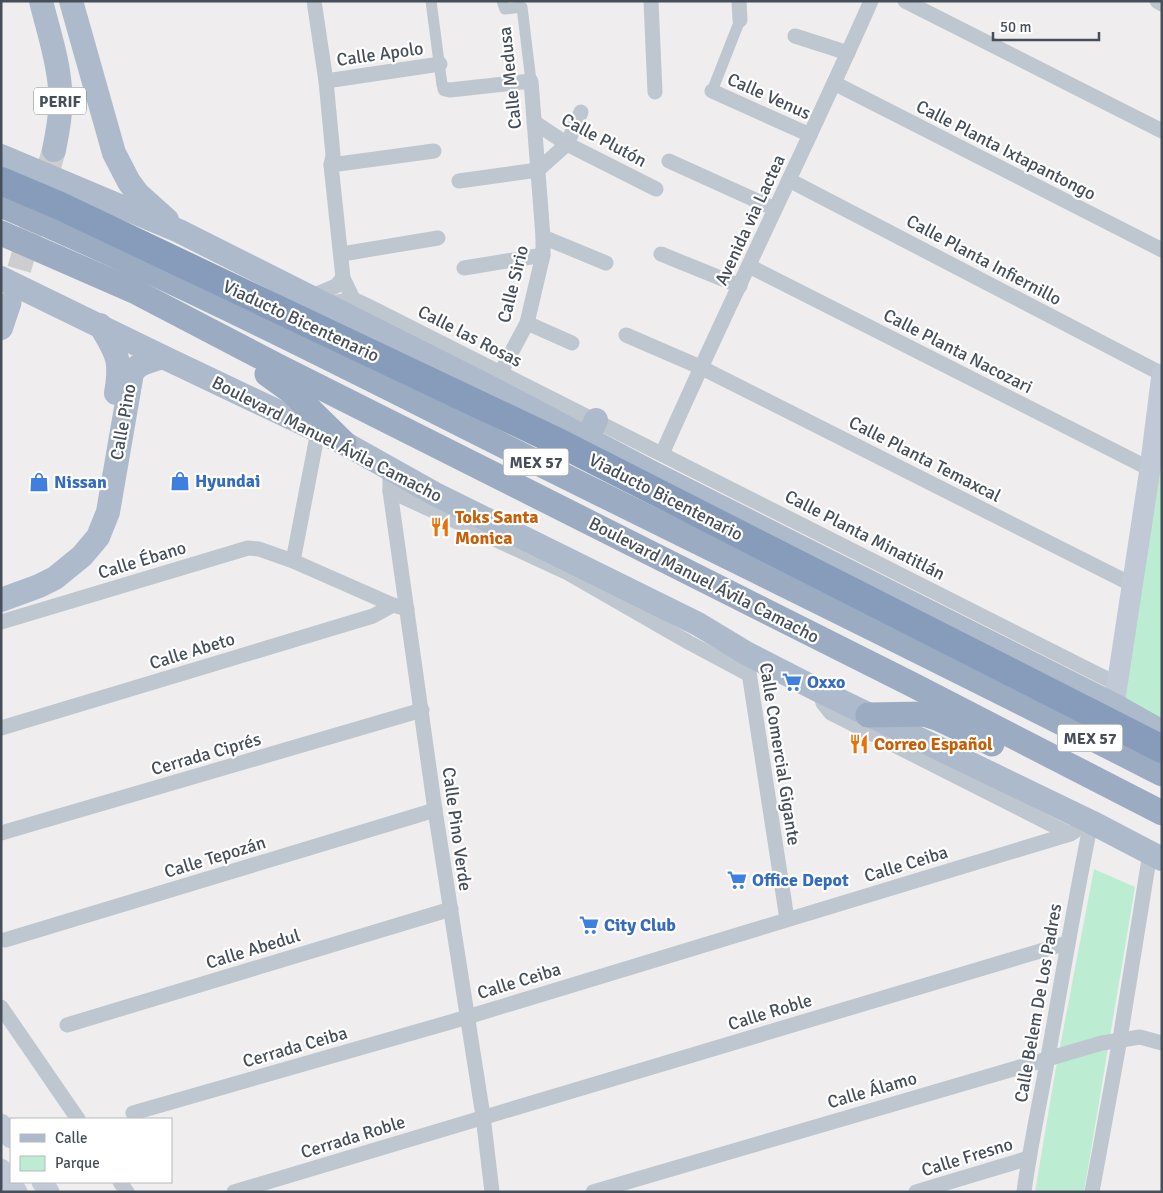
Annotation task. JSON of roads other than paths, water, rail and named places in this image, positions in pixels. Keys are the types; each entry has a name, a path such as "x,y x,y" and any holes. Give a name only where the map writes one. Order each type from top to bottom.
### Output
{"highway":[{"name":"Viaducto Bicentenario","path":"1,181 58,206 560,443 1162,749"},
{"name":"Boulevard Manuel Ávila Camacho","path":"1,205 52,226 209,300 1019,701 1162,774"},
{"name":"Boulevard Manuel Ávila Camacho","path":"1,233 134,291 287,371 914,685 1162,813"},
{"path":"134,291 158,314 252,364 292,392 344,444"},
{"path":"1019,701 1088,693"},
{"path":"868,715 924,714 939,719 1038,766 1056,771 1079,771"}],"main road":[{"name":"PERIF","path":"41,1 54,51 60,89 59,123 54,150"},
{"path":"71,1 109,138 121,169 138,194 179,231"},
{"path":"1,156 179,231 318,301 592,429 1088,693 1116,695 1162,732"},
{"name":"Boulevard Manuel Ávila Camacho","path":"1,278 344,444 390,481 698,624 747,664 820,691 1092,822 1158,860"},
{"path":"1,328 9,304"},
{"name":"Calle Pino","path":"1,586 49,565 68,551 84,535 92,518 97,501 120,364 115,350 100,325"},
{"name":"Calle Pino","path":"1,600 55,578 82,556 98,537 108,512 132,373 141,364 163,358"},
{"path":"1116,695 1150,470 1162,374"},
{"path":"1,1124 10,1137"},
{"path":"1,1170 10,1182"}],"street":[{"path":"314,1 353,298"},
{"path":"431,1 442,85 445,89 531,81"},
{"name":"Calle Medusa","path":"502,1 505,9 522,7 531,81 538,170"},
{"path":"651,1 655,92"},
{"path":"712,91 740,20 739,1"},
{"name":"Avenida via Lactea","path":"662,454 700,367 740,286 871,1"},
{"path":"904,1 1162,131"},
{"path":"1157,1 1162,4"},
{"path":"795,36 848,54"},
{"name":"Calle Apolo","path":"326,81 440,64"},
{"name":"Calle Planta Ixtapantongo","path":"834,83 1162,250"},
{"name":"Calle Venus","path":"712,91 810,135"},
{"path":"459,181 538,170 566,144 581,112"},
{"name":"Calle Plutón","path":"534,122 566,144 656,190"},
{"path":"334,161 434,151"},
{"path":"670,161 775,209"},
{"name":"Calle Sirio","path":"501,372 527,323 543,255 538,170"},
{"name":"Calle Planta Infiernillo","path":"789,180 1162,374"},
{"path":"543,237 606,262"},
{"path":"346,253 438,238"},
{"path":"346,253 343,278 353,298"},
{"path":"661,254 740,286"},
{"path":"464,268 543,255"},
{"name":"Calle Planta Nacozari","path":"749,266 1150,470"},
{"path":"318,301 343,278"},
{"path":"318,301 353,298"},
{"name":"Calle las Rosas","path":"353,298 501,372 592,429"},
{"path":"527,323 572,343"},
{"name":"Calle Planta Temaxcal","path":"626,335 700,367 1132,586"},
{"name":"Calle Planta Minatitlán","path":"592,429 662,454 1116,695"},
{"path":"293,561 318,431"},
{"name":"Calle Pino Verde","path":"390,481 400,607 422,710 435,810 483,1116 492,1192"},
{"name":"Calle Ébano","path":"1,622 248,548 259,549 293,561 400,607"},
{"name":"Calle Abeto","path":"1,728 400,607"},
{"name":"Calle Comercial Gigante","path":"747,664 787,919"},
{"path":"820,691 823,703 831,713 1070,834"},
{"name":"Cerrada Ciprés","path":"1,833 422,710"},
{"name":"Calle Tepozán","path":"5,940 435,810"},
{"name":"Calle Ceiba","path":"467,1016 1070,834 1092,822"},
{"name":"Calle Belem De Los Padres","path":"1024,1192 1067,943 1092,822"},
{"path":"1092,1192 1120,1039 1158,860"},
{"name":"Calle Abedul","path":"67,1025 451,909"},
{"name":"Calle Roble","path":"483,1116 1067,943"},
{"path":"1,1007 77,1118"},
{"name":"Cerrada Ceiba","path":"133,1113 467,1016"},
{"name":"Calle Álamo","path":"593,1192 1048,1058 1120,1039 1140,1037 1162,1043"},
{"name":"Cerrada Roble","path":"234,1192 483,1116"},
{"name":"Calle Fresno","path":"916,1192 1029,1158"}],"tunnel":[{"path":"9,304 54,150"}],"place":[{"name":"Hyundai","path":"180,481"},
{"name":"Nissan","path":"39,482"},
{"name":"Toks Santa Monica","path":"440,527"},
{"name":"Oxxo","path":"792,682"},
{"name":"Correo Español","path":"859,744"},
{"name":"Office Depot","path":"737,880"},
{"name":"City Club","path":"589,925"}]}
